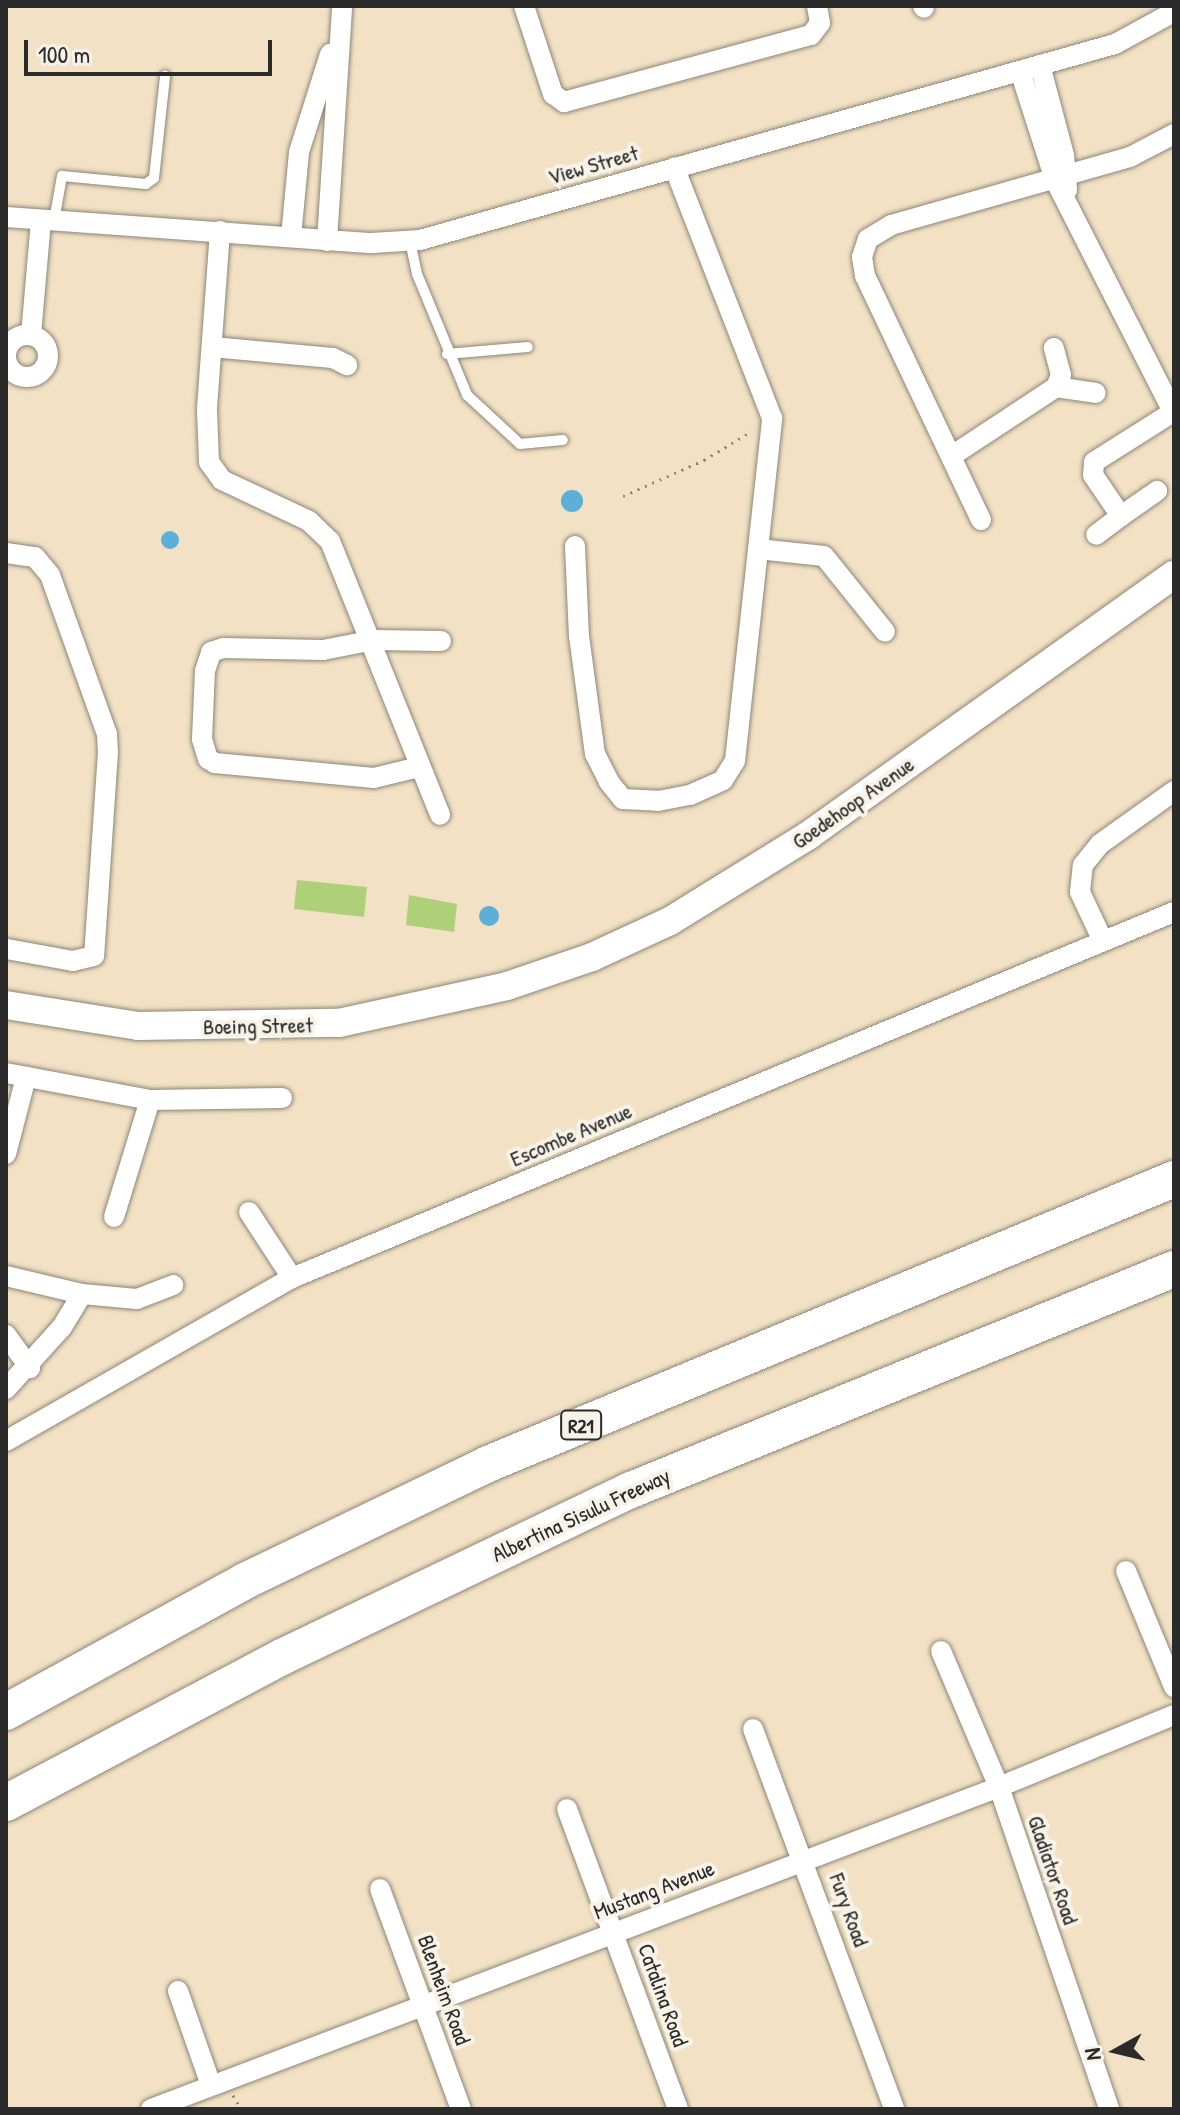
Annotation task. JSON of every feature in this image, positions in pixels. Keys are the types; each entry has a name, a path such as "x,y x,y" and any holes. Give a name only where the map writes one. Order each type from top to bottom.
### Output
{"highway":[{"name":"R21","path":"6,1712 245,1581 488,1464 1174,1179"},
{"name":"Albertina Sisulu Freeway","path":"6,1803 284,1656 631,1490 1174,1269"}],"main road":[{"name":"Goedehoop Avenue","path":"507,986 592,957 695,906 809,835 1174,575"},
{"name":"Boeing Street","path":"6,1005 138,1026 284,1027 339,1023 507,986"}],"street":[{"path":"524,6 553,94 564,102 811,35 820,23 817,6"},
{"name":"View Street","path":"6,217 327,241 410,241 1115,44 1174,12"},
{"path":"291,237 299,152 341,14"},
{"path":"327,241 341,14"},
{"path":"1040,65 1063,185"},
{"path":"1020,71 1063,185 1173,411 1092,466 1093,475 1121,516"},
{"path":"981,520 953,455 865,276 862,257 868,239 891,225 1063,185 1140,154 1174,134"},
{"path":"575,546 579,636 595,754 623,799 658,801 713,786 732,769 772,418 674,167"},
{"path":"31,335 47,220"},
{"path":"220,231 206,451 214,472 319,529 345,570 440,815"},
{"path":"31,335 46,347 45,367 28,377 9,373 8,348 17,337 31,335"},
{"path":"212,347 333,358 347,365"},
{"path":"953,455 1056,387 1061,375 1054,348"},
{"path":"1056,387 1096,393"},
{"path":"1096,535 1157,491"},
{"path":"758,549 824,556 885,632"},
{"path":"6,553 35,557 50,575 107,734 108,752 94,956 73,961 6,949"},
{"path":"419,767 374,778 215,763 205,753 205,671 211,652 323,650 374,640 441,641"},
{"path":"1102,939 1080,892 1083,865 1100,844 1174,791"},
{"name":"Escombe Avenue","path":"6,1441 292,1278 1102,939 1174,912"},
{"path":"6,1154 16,1075 150,1100 282,1098"},
{"path":"114,1217 150,1100"},
{"path":"249,1212 292,1278"},
{"path":"6,1276 82,1294 137,1299 173,1285"},
{"path":"6,1389 30,1368 82,1294"},
{"path":"6,1335 30,1368"},
{"path":"1126,1571 1174,1687"},
{"name":"Gladiator Road","path":"941,1651 999,1787 1109,2109"},
{"name":"Mustang Avenue","path":"151,2109 999,1787 1174,1715"},
{"name":"Fury Road","path":"753,1729 805,1860 894,2109"},
{"name":"Catalina Road","path":"567,1809 615,1931 678,2109"},
{"name":"Blenheim Road","path":"380,1889 425,2004 461,2109"},
{"path":"178,1991 211,2085"}],"lane":[{"path":"47,220 62,176 146,184 154,178 165,76"},
{"path":"410,241 447,354 467,395 501,431 520,444 563,440"},
{"path":"447,354 528,347"}],"path":[{"path":"623,496 704,460 772,418"}],"green space":[{"path":"297,880 367,887 364,917 294,909"},
{"path":"409,895 457,904 454,932 406,925"}],"water":[{"path":"572,490 580,493 583,501 580,509 572,512 564,509 561,501 564,493"},
{"path":"166,531 174,531 179,540 177,547 166,549 161,544 161,536"},
{"path":"485,906 493,906 499,916 493,926 485,926 479,920 479,912"}]}
